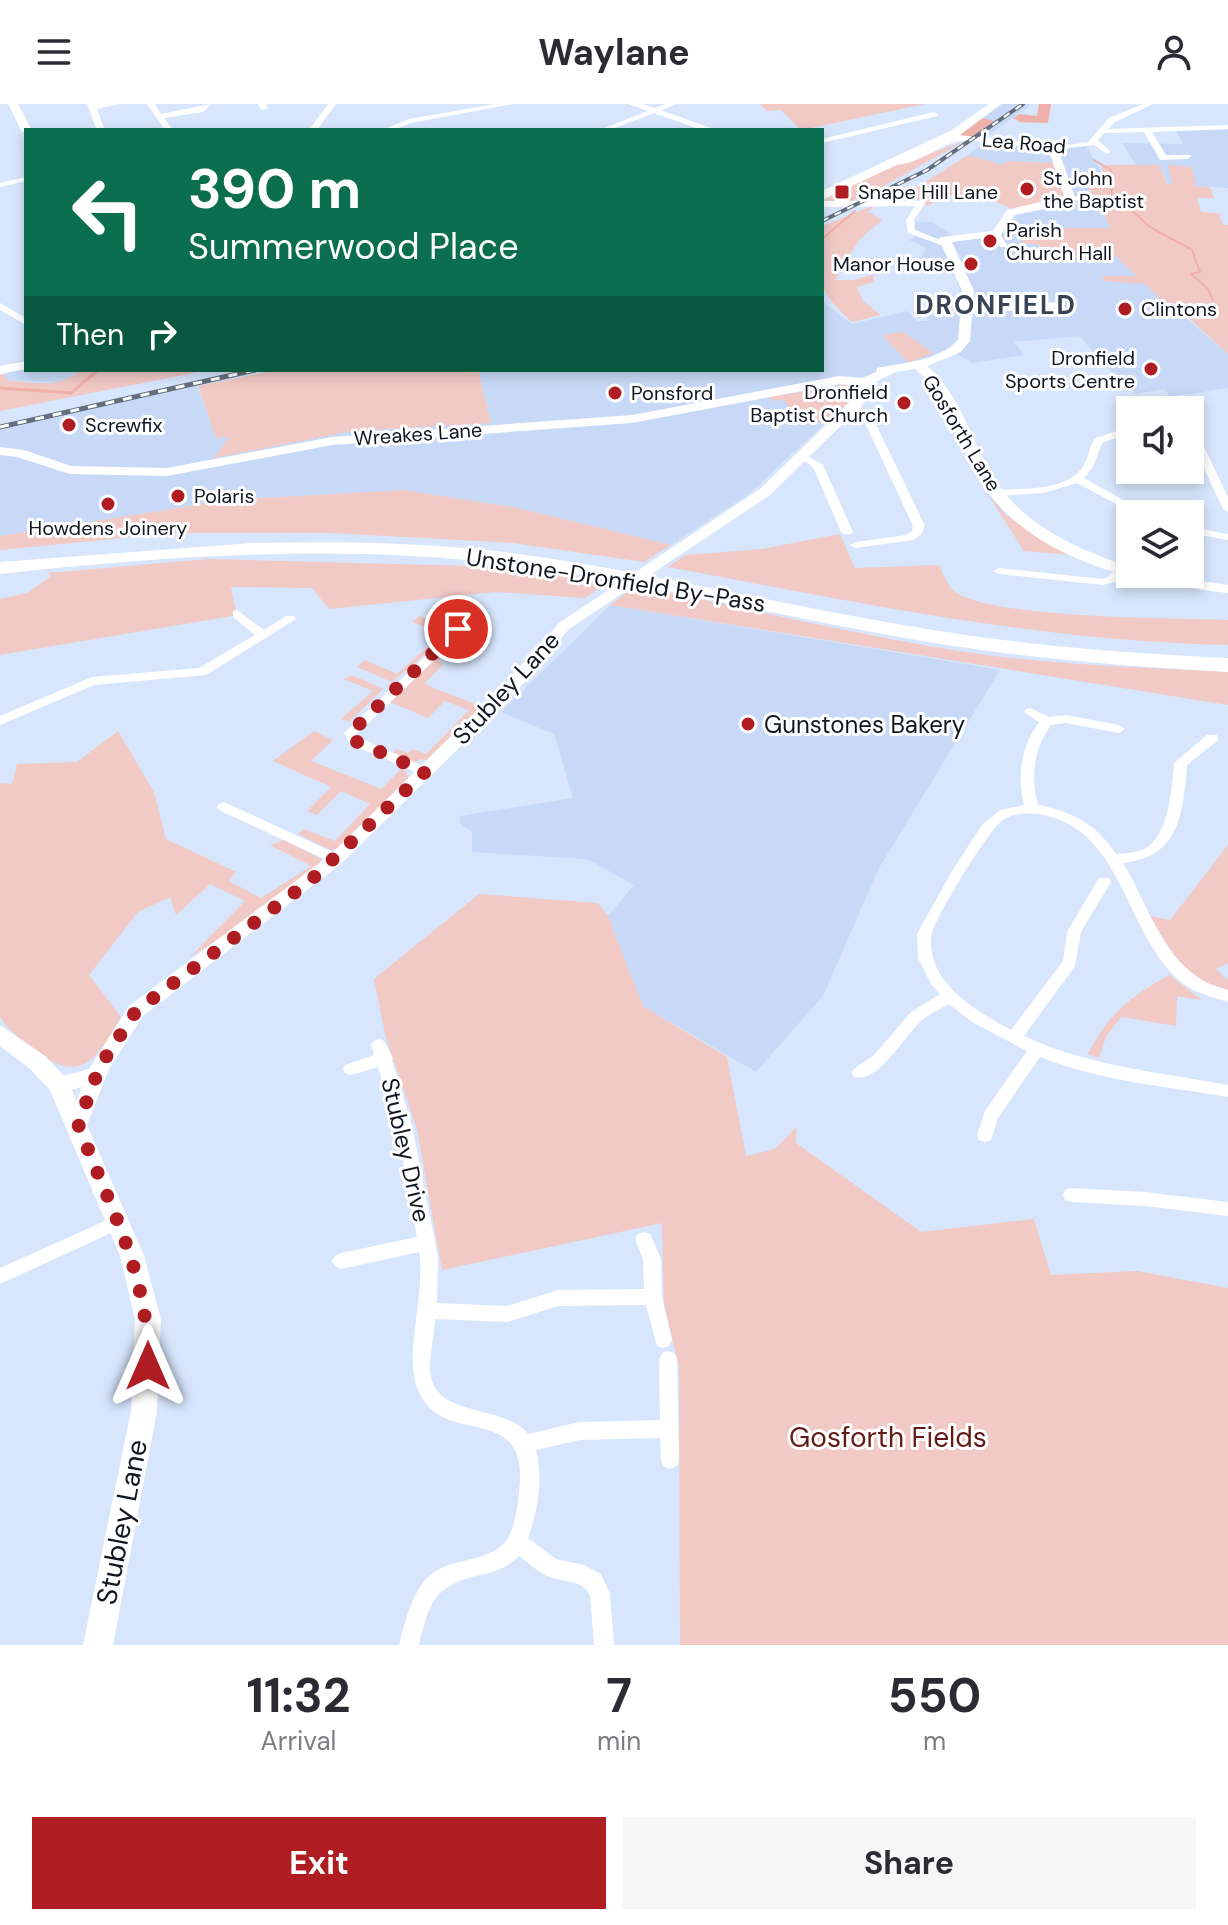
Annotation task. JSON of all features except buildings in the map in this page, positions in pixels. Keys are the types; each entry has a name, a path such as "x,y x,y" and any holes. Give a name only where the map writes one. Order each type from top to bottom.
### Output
{"highway":[{"name":"Unstone-Dronfield By-Pass","path":"0,557 143,542 259,537 366,537 464,544 633,565 992,633 1220,659"},
{"name":"Unstone-Dronfield By-Pass","path":"0,568 170,552 267,548 441,553 654,581 960,641 1090,657 1220,659"}],"main road":[{"path":"13,104 25,128"},
{"path":"824,201 888,161 955,132 996,104"},
{"path":"2,370 24,363"},
{"name":"Stubley Lane","path":"0,1034 37,1062 59,1085 132,1256 144,1295 148,1366 141,1427 98,1645"}],"street":[{"path":"101,128 92,106 116,104"},
{"path":"151,104 168,128"},
{"path":"160,116 200,110 207,104"},
{"path":"314,128 332,104"},
{"path":"390,128 400,123 509,104"},
{"path":"633,104 702,128"},
{"path":"608,128 673,104"},
{"name":"Lea Road","path":"888,161 907,159 959,138 1053,148 1095,142 1118,117 1149,104"},
{"path":"824,140 933,113"},
{"path":"390,115 400,123"},
{"path":"1104,131 1228,127"},
{"path":"1147,130 1163,158 1187,157"},
{"path":"1095,142 1107,152"},
{"path":"1053,148 1070,197"},
{"path":"0,185 24,179"},
{"path":"1070,197 1125,207"},
{"path":"944,243 951,237 1000,240 1011,212 1064,202 1070,197"},
{"path":"824,202 921,203 908,226 925,237 944,243 968,291 986,309"},
{"path":"968,291 969,311 1058,305"},
{"path":"0,306 24,321"},
{"name":"Wreakes Lane","path":"0,451 19,453 70,470 167,472 332,441 632,419 859,379 918,365 962,345 969,311"},
{"name":"Gosforth Lane","path":"918,365 928,373 944,397 996,493 1042,533 1116,566"},
{"name":"Stubley Lane","path":"78,1124 96,1075 136,1011 336,859 510,688 547,642 598,600 749,505 853,405 859,379"},
{"path":"853,405 865,412 919,526 917,533 909,538 856,545"},
{"path":"996,493 1049,488 1076,478 1089,465 1098,441 1116,434"},
{"path":"802,456 818,465 847,532"},
{"path":"1204,458 1228,509"},
{"path":"1076,478 1117,500"},
{"path":"1204,533 1228,537"},
{"path":"995,570 1103,582 1116,578"},
{"path":"1204,586 1228,589"},
{"path":"237,614 263,635"},
{"path":"425,772 355,741 350,733 459,631 431,616"},
{"path":"0,721 92,681 197,674 290,619"},
{"path":"1030,712 1047,721 1066,719 1119,729"},
{"path":"1032,809 1027,793 1027,766 1047,721"},
{"path":"1112,859 1147,853 1162,841 1181,783 1181,763 1212,738"},
{"path":"224,807 336,859"},
{"path":"1228,996 1193,985 1173,967 1112,859 1084,822 1063,813 1032,809 1010,812 995,819 929,923 922,943 930,970 950,996 1014,1038 1091,1067 1228,1091"},
{"path":"1014,1038 1070,962 1074,932 1104,882"},
{"path":"860,1073 879,1059 916,1016 950,996"},
{"path":"985,1135 991,1116 1038,1048"},
{"name":"Stubley Drive","path":"351,1069 382,1052 404,1126 431,1270 421,1372 429,1397 447,1411 502,1425 514,1431 524,1444"},
{"path":"59,1085 96,1075"},
{"path":"1071,1195 1123,1197 1228,1209"},
{"path":"0,1276 116,1223"},
{"path":"644,1239 652,1259 653,1297 666,1350 670,1460"},
{"name":"Stubley Drive","path":"341,1261 426,1243"},
{"path":"427,1311 507,1314 558,1298 653,1297"},
{"path":"409,1645 421,1605 441,1579 454,1571 494,1562 518,1543 524,1522 529,1467 524,1444 580,1431 669,1429"},
{"path":"518,1543 552,1568 584,1575 594,1581 600,1594 604,1645"}],"shaded area":[{"path":"1002,104 1031,104 985,138 956,136"},
{"path":"1228,130 1228,188 1168,184 1159,165 1136,165 1122,143 1183,144 1176,131"},
{"path":"984,143 1086,146 1107,180 1086,184 1111,228 1019,228 1040,245 1045,259 1115,256 1228,354 1228,388 1177,396 1170,396 1163,389 1136,394 1099,360 1080,336 1014,342 1024,355 972,363 955,353 836,385 770,397 783,399 806,417 824,424 750,493 671,545 518,508 404,490 229,500 0,536 0,430 197,386 216,437 230,436 216,457 352,431 491,422 478,372 824,372 824,303 852,324 907,311 917,321 928,321 925,315 948,315 949,303 963,303 955,274 936,273 933,263 919,263 926,248 909,240 921,232 914,229 915,222 932,222 953,236 992,233 1007,211 1060,201 1003,165 968,155"},
{"path":"24,360 24,372 78,372 61,383 6,380 7,365"},
{"path":"610,605 1000,670 879,868 823,996 756,1072 643,1006 608,916 634,885 587,859 472,852 472,832 460,823 460,816 573,798 554,734 501,712"}],"green space":[{"path":"760,104 925,104 811,128 799,128 781,110 767,111"},
{"path":"967,140 860,199 824,202 845,186 891,163 913,160"},
{"path":"968,155 1003,165 1007,161 1053,163 1064,196 1013,210 990,201 949,194 928,206 918,199 900,198"},
{"path":"1101,165 1159,165 1167,184 1172,184 1168,165 1192,167 1196,185 1193,186 1210,187 1214,198 1197,198 1201,212 1219,213 1223,225 1228,225 1228,354 1181,311 1172,311 1145,284 1104,281 1102,276 1136,276 1116,256 1045,259 1039,245 1022,243 1018,228 1111,228 1086,183 1106,180"},
{"path":"875,205 868,212 882,220 859,240 835,280 854,280 874,274 873,282 857,287 863,301 881,315 852,322 830,299 824,289 824,225"},
{"path":"903,332 933,353 909,363 882,335"},
{"path":"78,372 199,372 0,411 0,375 5,374 7,380 46,383"},
{"path":"267,372 478,372 491,423 352,431 214,458 229,437 216,438 198,386"},
{"path":"848,384 857,386 858,394 824,424 806,417 799,409 791,410 783,399 772,401 769,397"},
{"path":"404,490 518,508 671,545 644,562 513,543 330,533 174,533 0,550 0,536 229,500"},
{"path":"987,493 1006,515 1070,555 1024,551"},
{"path":"840,534 855,568 939,565 954,591 974,600 1005,607 1085,615 1228,620 1228,645 1157,642 1016,628 668,567 685,555 762,549"},
{"path":"208,559 509,567 610,581 585,598 495,592 329,609 312,588 231,587 236,611 233,616 0,655 0,599 27,593 51,576 48,573"},
{"path":"636,586 865,634 1002,657 1228,672 1228,705 610,605"},
{"path":"420,616 452,632 392,682 357,667 365,660 397,674 442,634 412,622"},
{"path":"443,652 447,653 438,661 444,664 424,684 483,707 428,761 421,759 413,763 393,753 397,749 408,753 413,749 426,754 469,710 445,701 428,718 390,702"},
{"path":"352,675 383,689 349,722 341,719 373,691 343,679"},
{"path":"118,731 154,792 166,839 236,872 229,881 261,898 311,866 270,845 284,840 321,859 319,866 224,936 190,957 245,901 210,884 176,915 170,897 138,912 89,975 121,1017 105,1044 88,1062 66,1066 37,1052 12,1032 0,1017 0,783 12,784 17,764 77,762"},
{"path":"314,731 333,740 311,761 381,789 402,768 408,779 339,848 331,850 298,834 304,829 335,841 370,804 341,791 317,815 307,811 331,787 273,761"},
{"path":"1228,845 1228,963 1216,969 1228,980 1228,990 1214,988 1190,974 1150,916 1170,920"},
{"name":"Gosforth Fields","path":"479,894 598,903 608,916 643,1006 727,1057 746,1156 775,1149 796,1127 796,1143 921,1232 1034,1219 1051,1275 1137,1271 1228,1288 1228,1645 680,1645 679,1367 664,1304 662,1223 442,1270 417,1129 386,1038 374,979"},
{"path":"1169,975 1202,1000 1177,996 1176,1026 1121,1017 1106,1037 1099,1058 1088,1054 1121,1008"}],"waterway":[{"path":"1020,118 1043,120 1045,104"},
{"path":"965,135 987,121"},
{"path":"1094,160 1111,170 1112,200 1125,204 1150,227 1192,250 1200,272 1191,274 1208,289 1213,300"},
{"path":"848,189 853,204"},
{"path":"824,237 855,211"},
{"path":"0,388 71,393 96,372"}],"railway":[{"path":"824,220 927,170 1023,104"},
{"path":"0,427 246,372"}],"place":[{"name":"St John the Baptist","path":"1027,189"},
{"name":"Snape Hill Lane","path":"842,192"},
{"name":"Parish Church Hall","path":"990,241"},
{"name":"Manor House","path":"971,264"},
{"name":"Clintons","path":"1125,309"},
{"name":"Dronfield Sports Centre","path":"1151,369"},
{"name":"Ponsford","path":"615,393"},
{"name":"Dronfield Baptist Church","path":"904,403"},
{"name":"Screwfix","path":"69,425"},
{"name":"Polaris","path":"178,496"},
{"name":"Howdens Joinery","path":"108,504"},
{"name":"Gunstones Bakery","path":"748,724"}],"district":[{"name":"DRONFIELD","path":"996,305"}],"route":[{"path":"148,1366 148,1319 140,1277 78,1124 85,1113 96,1075 124,1025 136,1011 310,881 425,772 355,741 350,733 352,727 458,629"}]}
